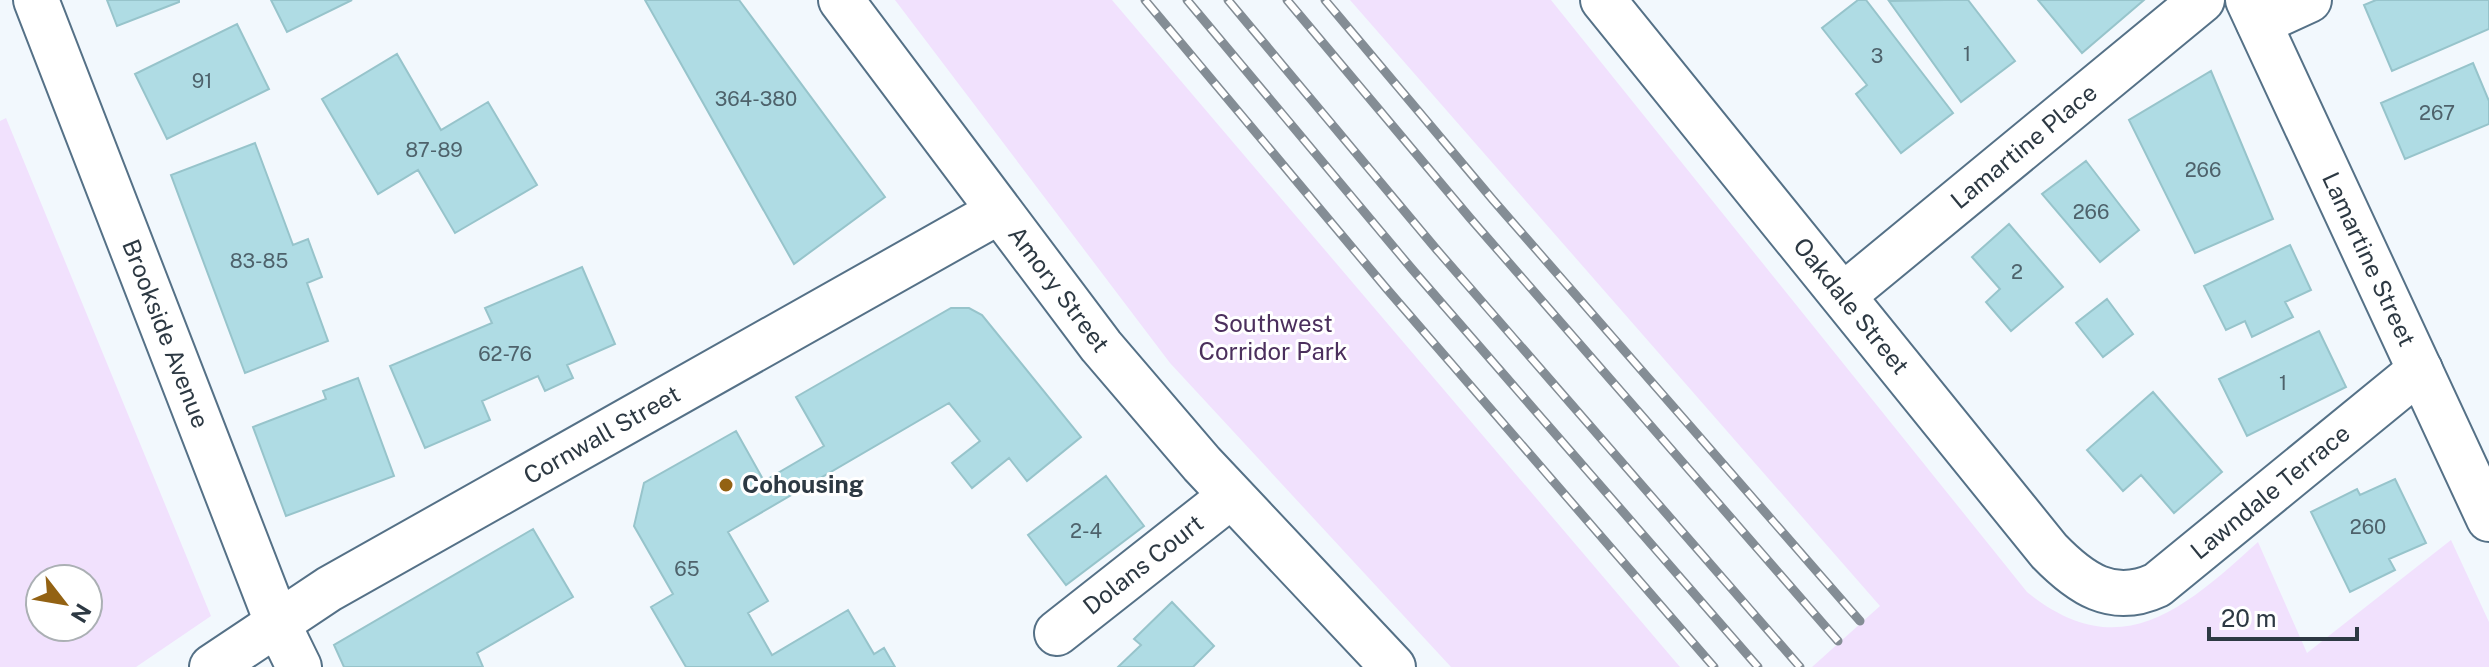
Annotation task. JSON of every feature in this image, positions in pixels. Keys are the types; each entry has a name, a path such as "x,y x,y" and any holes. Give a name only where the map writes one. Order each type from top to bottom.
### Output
{"street":[{"name":"Brookside Avenue","path":"36,0 277,622 299,667"},
{"name":"Amory Street","path":"841,0 1101,346 1231,496 1393,667"},
{"name":"Oakdale Street","path":"1603,0 1845,294 2049,551 2085,583 2114,595"},
{"name":"Lamartine Place","path":"1845,294 2202,0"},
{"path":"2254,12 2309,0"},
{"name":"Lamartine Street","path":"2254,12 2489,519"},
{"name":"Cornwall Street","path":"212,667 277,622 998,212"},
{"name":"Lawndale Terrace","path":"2114,595 2144,591 2170,576 2420,370"},
{"name":"Dolans Court","path":"1057,633 1231,496"}],"green space":[{"name":"Southwest Corridor Park","path":"895,0 1112,0 1680,667 1451,667 1170,363"},
{"path":"1350,0 1551,0 2027,592 2061,614 2092,625 2121,627 2150,620 2204,589 2258,542 2307,653 2451,540 2489,622 2489,667 1812,667 1880,606"},
{"path":"6,118 211,616 136,667 0,667 0,121"}],"building":[{"path":"107,0 179,0 179,2 117,26"},
{"path":"271,0 352,0 287,32"},
{"path":"645,0 739,0 885,197 794,264"},
{"path":"1858,0 1866,0 1953,113 1901,153 1856,94 1867,85 1822,28"},
{"path":"1968,0 2015,61 1961,102 1889,1"},
{"path":"2038,0 2144,0 2082,53"},
{"path":"2376,0 2489,0 2489,29 2392,71 2364,5"},
{"path":"237,24 269,89 167,139 135,74"},
{"path":"397,54 441,130 488,102 537,185 455,233 418,170 378,194 322,99"},
{"path":"2473,63 2489,101 2489,124 2405,159 2381,103"},
{"path":"2211,71 2273,219 2195,253 2129,120"},
{"path":"255,143 293,245 308,239 322,277 307,283 328,341 245,373 171,175"},
{"path":"2086,161 2139,230 2100,262 2042,194"},
{"path":"2009,224 2063,287 2011,331 1986,302 2000,289 1972,257"},
{"path":"2290,245 2311,290 2285,302 2293,317 2252,337 2245,321 2226,330 2204,286"},
{"path":"582,267 615,344 567,365 573,378 545,391 538,376 482,401 490,420 425,448 390,366 492,323 485,308"},
{"path":"2107,299 2133,334 2103,357 2076,323"},
{"name":"Cohousing","path":"951,308 969,308 982,315 1081,437 1027,481 1009,458 972,488 952,463 980,441 949,403 728,532 768,601 748,613 772,655 848,610 874,654 884,648 895,667 686,667 651,607 673,594 634,526 644,483 736,431 764,481 824,446 796,397"},
{"path":"2319,331 2346,387 2247,436 2219,379"},
{"path":"358,378 394,476 286,516 253,427 326,399 323,391"},
{"path":"2153,392 2222,472 2174,513 2141,475 2123,491 2087,450"},
{"path":"1106,476 1144,526 1066,585 1028,535"},
{"path":"2395,479 2426,543 2389,559 2395,570 2350,592 2311,512 2357,489 2360,495"},
{"path":"533,529 573,597 477,653 483,667 344,667 334,645"},
{"path":"1172,602 1214,646 1193,667 1118,667 1141,645 1134,639"}],"railway":[{"path":"1145,0 1386,288 1714,667"},
{"path":"1187,0 1412,269 1758,667"},
{"path":"1228,0 1437,250 1800,667"},
{"path":"1287,0 1470,218 1838,641"},
{"path":"1325,0 1493,200 1860,621"}],"place":[{"name":"Cohousing","path":"726,485"}]}
